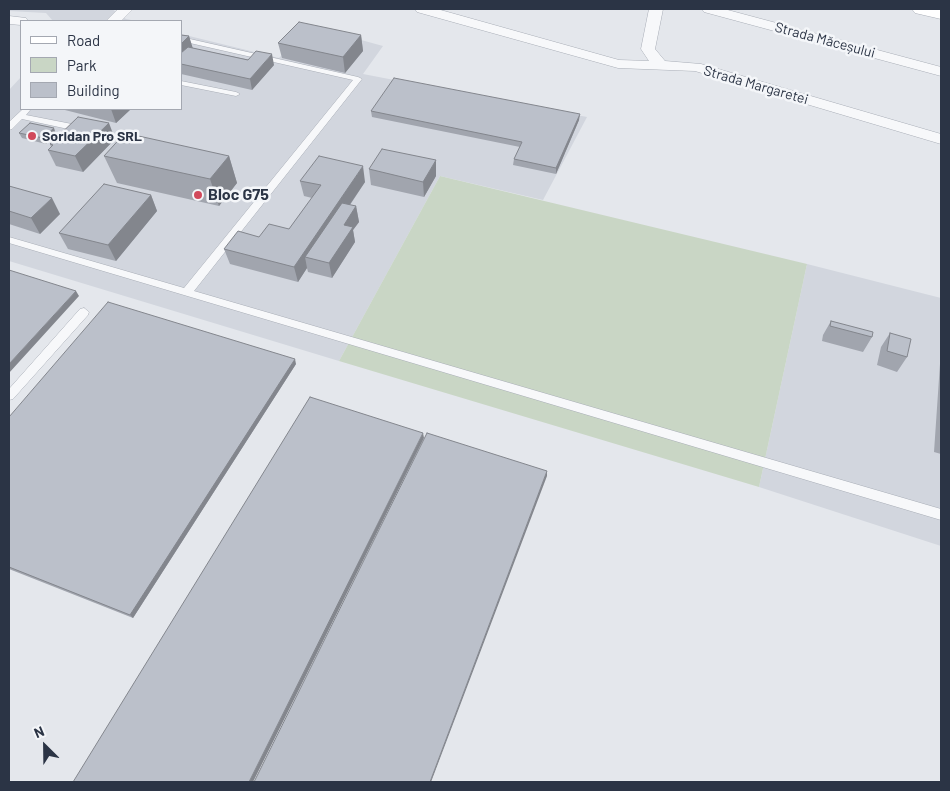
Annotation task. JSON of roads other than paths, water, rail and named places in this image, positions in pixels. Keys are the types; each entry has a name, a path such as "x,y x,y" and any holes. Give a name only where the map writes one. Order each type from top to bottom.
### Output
{"street":[{"path":"114,20 126,9"},
{"name":"Strada Margaretei","path":"422,9 618,64 696,67 941,139"},
{"path":"656,9 648,49 662,66"},
{"name":"Strada Măceșului","path":"709,9 941,72"},
{"path":"920,9 941,14"}],"lane":[{"path":"182,39 358,79 187,292"},
{"path":"182,83 236,94"},
{"path":"9,127 26,110"},
{"path":"20,116 141,143"},
{"path":"9,240 941,515"},
{"path":"9,396 84,312"}],"place":[{"name":"Soridan Pro SRL","path":"32,136"},
{"name":"Bloc G75","path":"198,195"}]}
